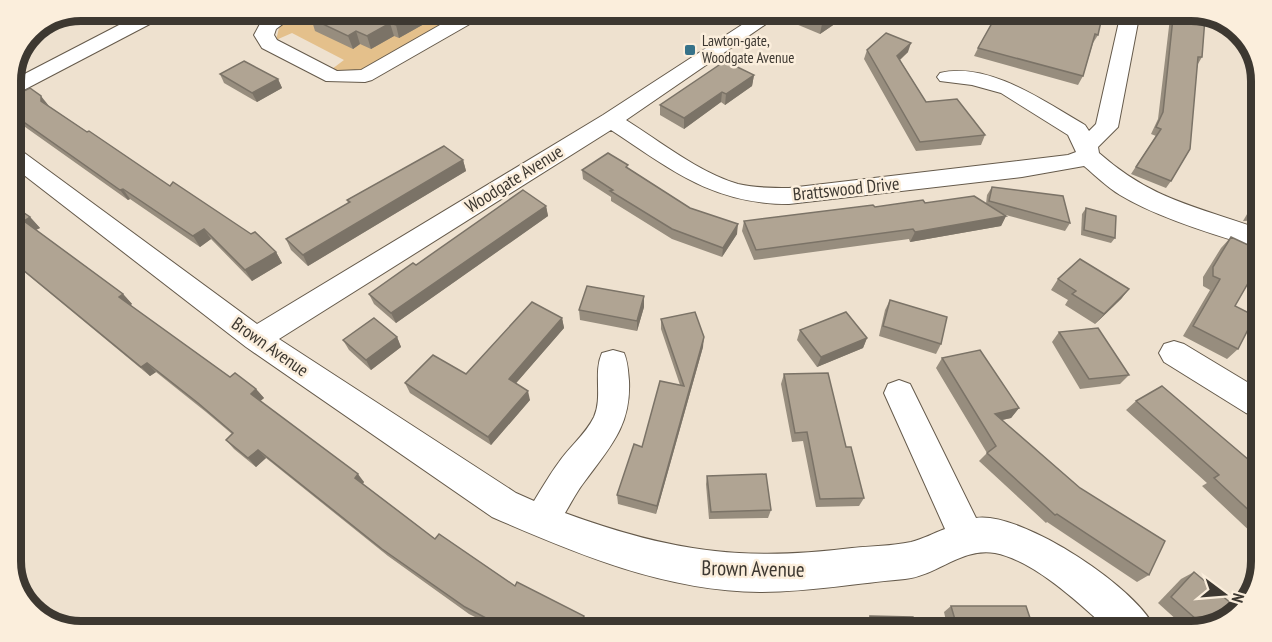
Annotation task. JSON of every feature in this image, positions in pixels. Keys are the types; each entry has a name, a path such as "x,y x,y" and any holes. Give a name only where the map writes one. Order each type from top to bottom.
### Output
{"street":[{"path":"21,84 141,21"},
{"path":"276,21 268,26 264,35 269,44 333,77 348,78 365,76 374,72 461,21"},
{"name":"Woodgate Avenue","path":"256,339 610,120 761,21"},
{"name":"Brattswood Drive","path":"610,120 728,189 766,196 789,196 1022,170 1071,162 1087,150 1107,127 1128,21"},
{"path":"947,77 974,79 1008,89 1077,130 1087,150 1110,177 1130,190 1157,203 1251,236"},
{"name":"Brown Avenue","path":"21,162 256,339 504,505 541,521 609,547 689,567 743,573 807,571 914,559 967,537 992,535 1023,543 1070,573 1125,621"},
{"path":"1174,353 1251,400"},
{"path":"541,521 572,471 596,444 610,418 614,395 613,362"},
{"path":"899,393 967,537"}],"shaded area":[{"path":"285,21 455,21 376,68 348,74 332,69 344,60 292,33 276,40 280,24"}],"building":[{"path":"316,21 403,21 396,25 390,23 367,36 356,31 348,36"},
{"path":"993,21 1101,21 1083,76 978,48"},
{"path":"1173,21 1205,23 1202,57 1198,57 1190,149 1171,181 1136,167 1161,129 1156,127 1163,112"},
{"path":"886,33 911,43 897,56 926,102 957,99 985,135 920,142 867,50"},
{"path":"244,61 278,79 252,93 220,74"},
{"path":"725,61 754,75 726,94 722,92 684,118 660,105"},
{"path":"30,88 41,96 41,101 170,186 173,182 251,234 255,232 276,252 245,270 204,229 193,236 123,189 120,190 21,120 21,92"},
{"path":"444,146 463,160 303,255 286,239 350,202 347,200"},
{"path":"608,153 690,208 738,224 723,248 672,229 610,191 613,190 582,170"},
{"path":"992,187 1063,196 1070,223 989,201"},
{"path":"523,190 546,206 391,313 369,294 413,263 416,265"},
{"path":"974,196 1006,216 915,232 913,229 756,250 744,221 873,205 875,207 923,200 925,203"},
{"path":"1086,208 1116,216 1115,238 1084,230"},
{"path":"21,211 30,217 24,221 123,294 119,297 230,377 235,373 256,389 251,394 358,474 355,478 435,539 439,534 515,586 517,582 584,616 582,621 492,621 465,607 382,549 258,450 248,458 226,440 233,433 198,403 147,363 141,367 21,268"},
{"path":"1231,237 1251,246 1251,278 1235,306 1251,314 1251,324 1238,349 1193,326 1220,279 1213,276 1213,267"},
{"path":"1080,259 1129,289 1104,314 1072,294 1076,291 1058,279"},
{"path":"587,286 644,296 637,321 579,310"},
{"path":"890,300 947,317 941,344 883,326"},
{"path":"532,302 562,318 509,379 528,391 488,437 405,383 433,355 466,374"},
{"path":"695,312 704,337 657,506 617,495 634,444 642,447 660,381 684,386 661,319"},
{"path":"846,312 867,338 821,357 800,330"},
{"path":"374,318 397,337 366,360 343,340"},
{"path":"1098,328 1129,375 1089,379 1059,332"},
{"path":"980,350 1019,408 995,414 1080,488 1165,541 1149,575 1057,514 1055,515 987,453 996,446 942,358"},
{"path":"828,373 846,447 851,447 864,498 820,499 807,432 795,433 784,374"},
{"path":"1162,386 1251,462 1251,512 1214,478 1219,475 1136,401"},
{"path":"766,474 771,510 711,512 707,476"},
{"path":"1194,572 1232,605 1214,616 1197,620 1171,597"},
{"path":"951,606 1026,606 1031,621 955,621"},
{"path":"870,616 913,617 914,621 871,621"}],"place":[{"name":"Lawton-gate, Woodgate Avenue","path":"690,50"}]}
